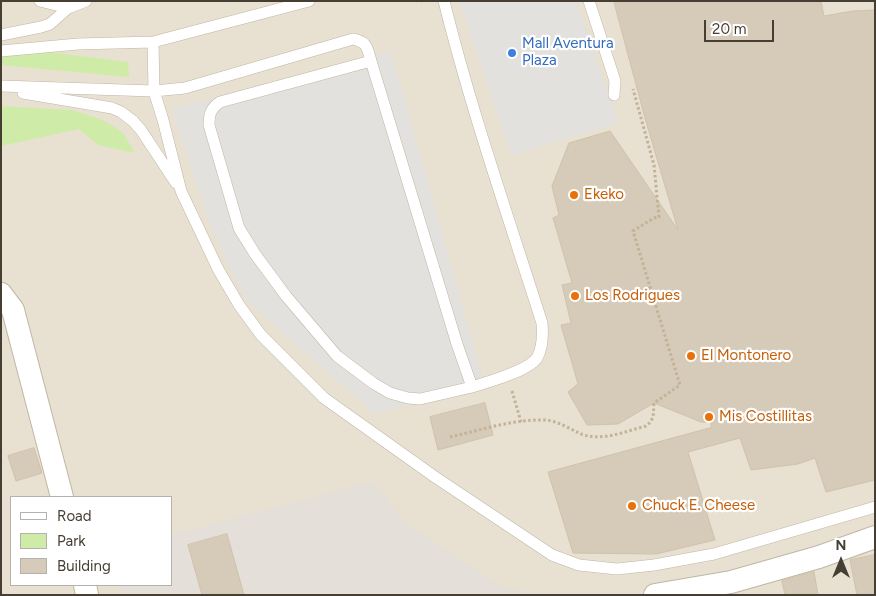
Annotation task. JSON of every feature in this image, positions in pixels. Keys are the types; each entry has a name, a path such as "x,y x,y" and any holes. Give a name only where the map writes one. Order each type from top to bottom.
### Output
{"street":[{"path":"1,294 13,310 62,496"},
{"path":"655,595 731,582 819,557 875,537"}],"lane":[{"path":"40,1 68,8"},
{"path":"1,34 50,24 68,8 86,1"},
{"path":"1,50 78,44 153,42 309,1"},
{"path":"371,61 220,102 214,106 210,112 209,125 239,228 255,254 286,296 337,356 373,383 390,393 408,398 420,398 472,387 522,369 537,357 543,341 542,323 483,136 444,1"},
{"path":"589,1 615,81 614,96"},
{"path":"1,88 154,91 186,88 353,39 362,42 366,45 472,387"},
{"path":"153,42 154,91 181,191"},
{"path":"1,88 112,108 133,121 141,130 181,191 218,269 239,305 261,335 324,398 393,441 404,454 435,477 552,555 579,566 617,569 654,566 714,554 875,507"},
{"path":"404,454 410,444"}],"path":[{"path":"450,438 521,422 547,420 582,434 592,437 603,437 646,426 653,417 654,403 680,385 633,231 659,217 654,165 631,84"},
{"path":"507,375 521,422"}],"shaded area":[{"path":"1,1 875,1 875,595 1,595"},
{"path":"459,1 576,1 619,123 512,156"},
{"path":"391,51 484,383 375,414 245,299 211,228 172,109"},
{"path":"373,481 404,521 505,589 544,592 544,595 122,595 119,586 172,586 172,535"}],"green space":[{"path":"1,46 128,62 129,77 1,65"},
{"path":"1,106 73,110 105,121 123,133 135,153 98,145 79,129 1,146"}],"building":[{"path":"614,1 821,1 824,16 853,11 875,10 875,480 826,492 815,458 798,464 751,470 740,438 688,452 715,540 656,554 573,553 548,472 713,427 711,422 701,422 654,403 618,424 587,425 568,392 578,384 561,325 571,323 562,285 572,283 553,218 559,215 552,186 569,143 610,131 678,230 645,118"},
{"path":"485,403 493,435 438,450 430,417"},
{"path":"34,448 42,473 16,481 8,456"},
{"path":"227,534 244,595 202,595 188,545"},
{"path":"875,555 875,595 857,595 850,560"},
{"path":"814,572 818,595 785,595 782,581"}],"place":[{"name":"Mall Aventura Plaza","path":"512,53"},
{"name":"Ekeko","path":"574,195"},
{"name":"Los Rodrigues","path":"575,296"},
{"name":"El Montonero","path":"691,356"},
{"name":"Mis Costillitas","path":"709,417"},
{"name":"Chuck E. Cheese","path":"632,506"}]}
